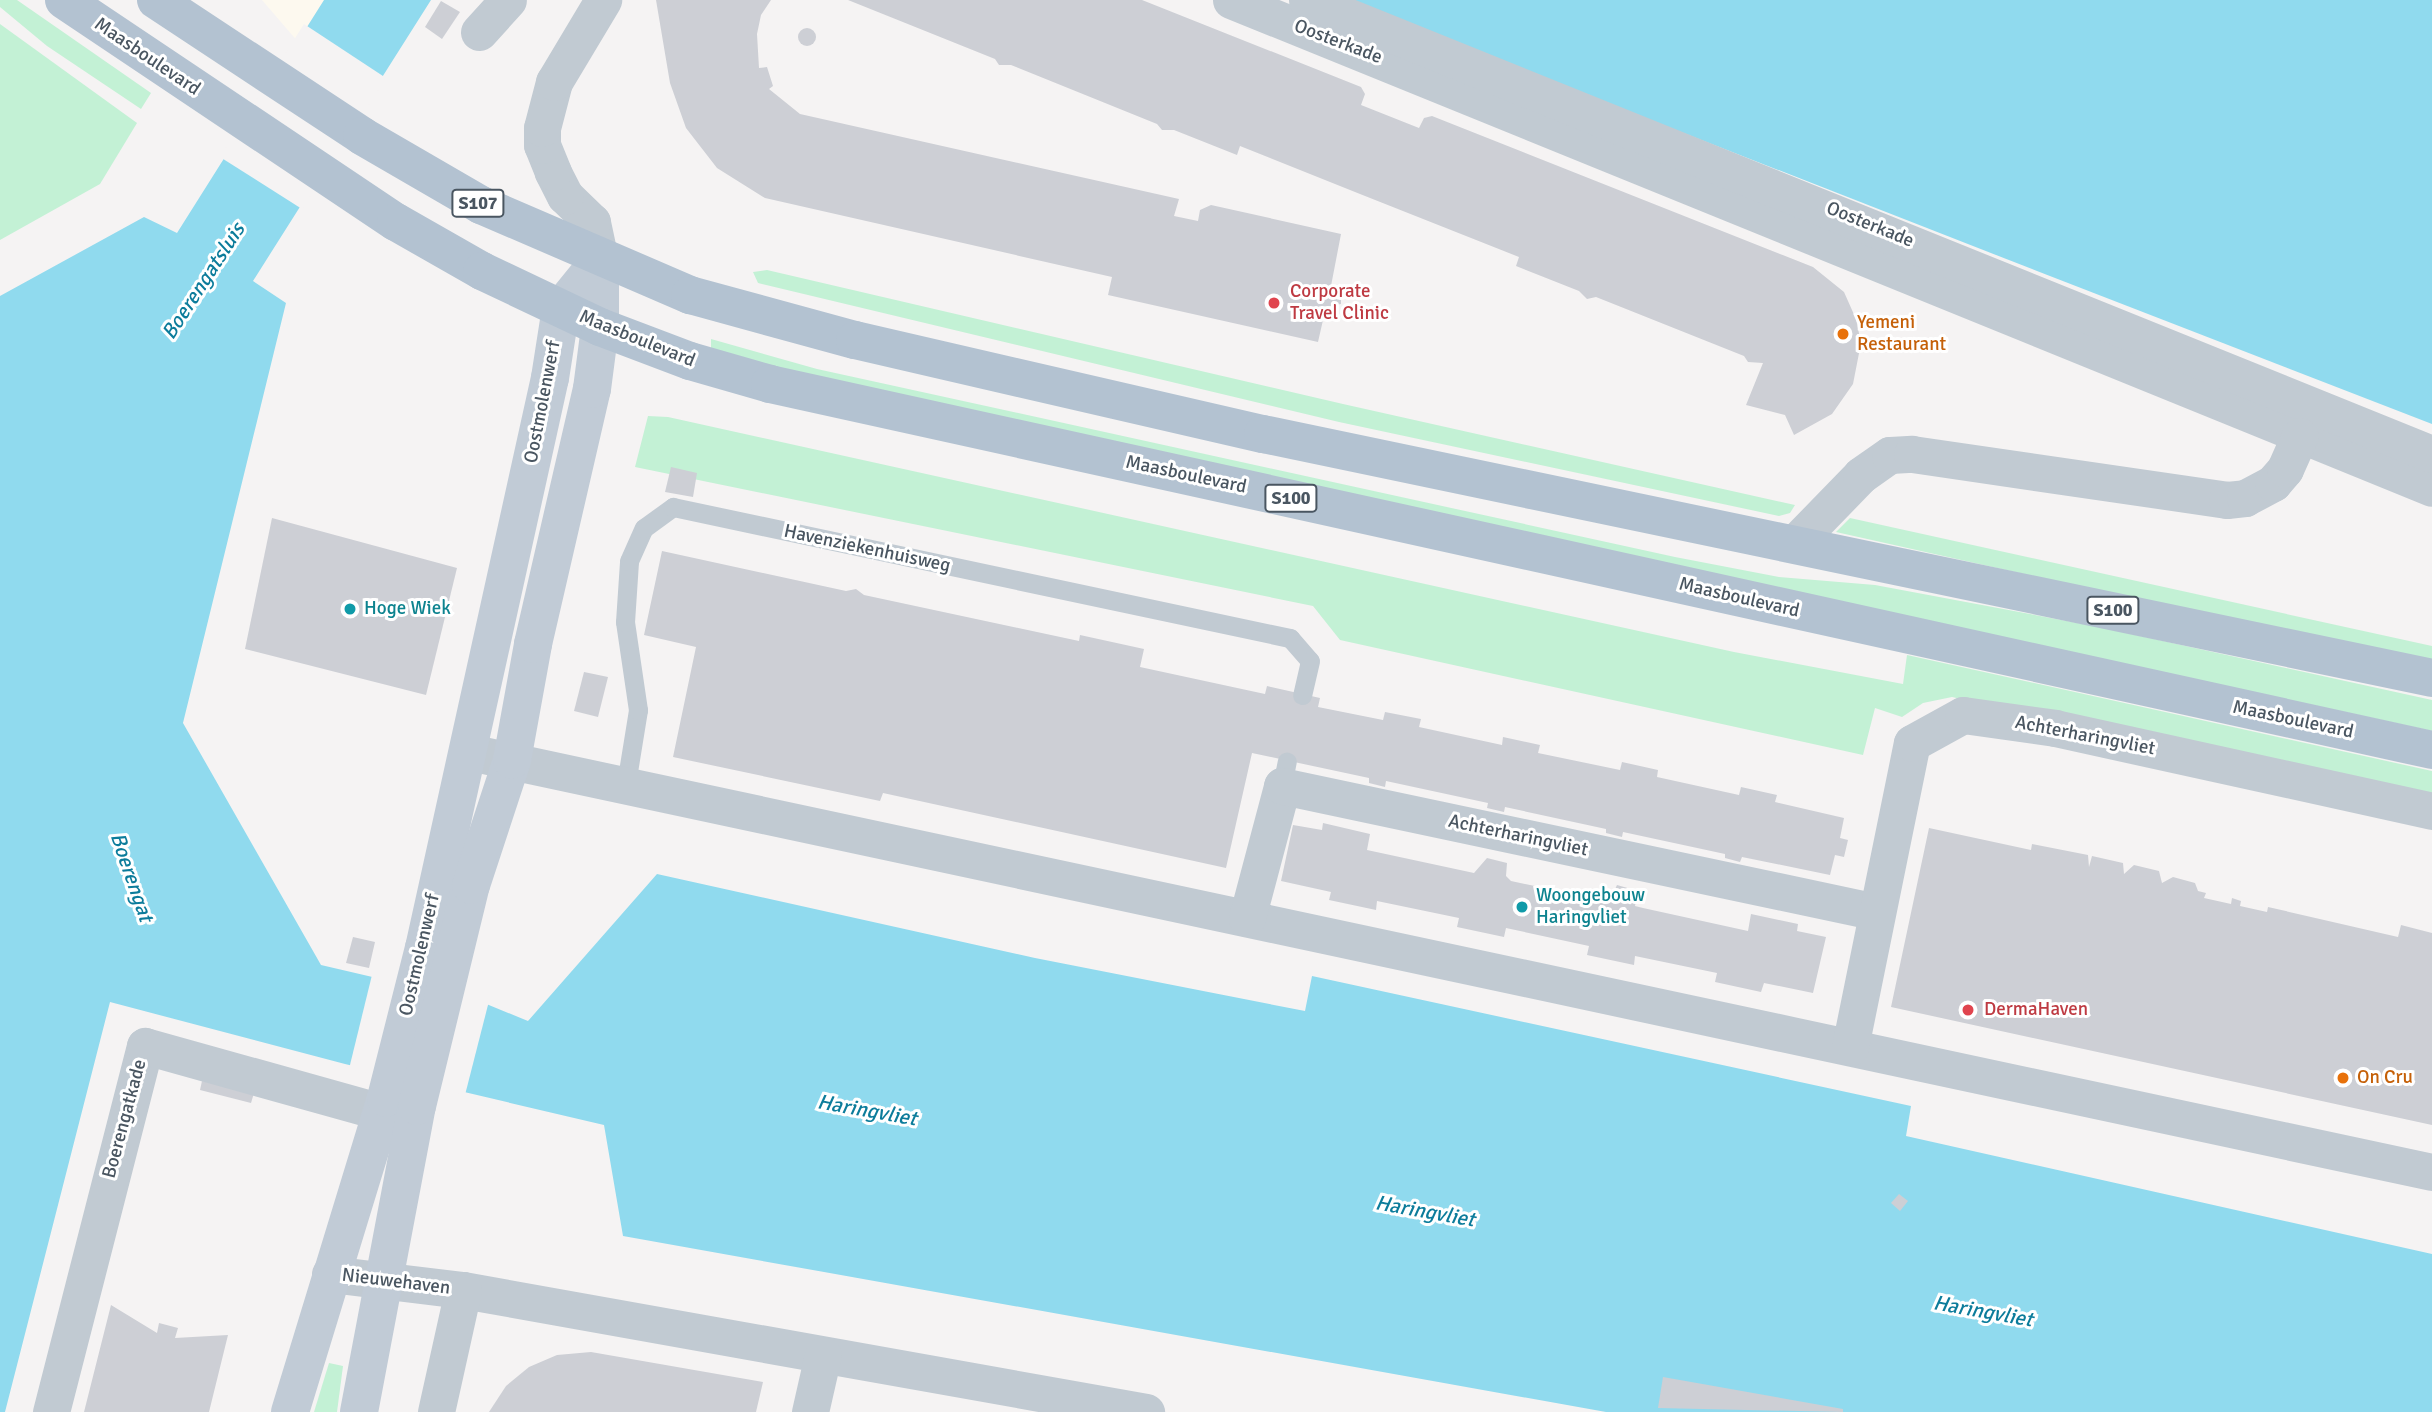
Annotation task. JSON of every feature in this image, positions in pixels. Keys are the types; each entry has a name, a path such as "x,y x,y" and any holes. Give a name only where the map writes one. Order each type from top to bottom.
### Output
{"main road":[{"name":"Maasboulevard","path":"64,0 396,222 482,271 600,327 690,361 770,384 2432,750"},
{"name":"S107","path":"156,0 259,71 362,136 481,205 600,260"},
{"name":"Oostmolenwerf","path":"439,951 469,752 561,308 600,260"},
{"name":"Oostmolenwerf","path":"290,1412 330,1274 439,951 512,760 533,644 592,389 600,327 600,260"},
{"name":"S100","path":"600,260 690,295 855,340 1263,434 2432,678"},
{"name":"Oostmolenwerf","path":"359,1412 381,1283 388,1104"}],"street":[{"path":"479,32 508,0"},
{"path":"600,260 592,222 565,196 542,145 542,128 554,82 603,0"},
{"name":"Oosterkade","path":"1231,0 2432,488"},
{"name":"Oosterkade","path":"1307,0 2432,454"},
{"path":"1794,544 1861,475 1890,456 1912,454 2227,500 2245,498 2273,483 2286,469 2300,436"},
{"name":"Achterharingvliet","path":"1850,1047 1912,743 1963,715 2055,728 2432,811"},
{"path":"469,752 2432,1172"},
{"name":"Achterharingvliet","path":"1247,918 1284,774 1877,912"},
{"name":"Boerengatkade","path":"51,1412 145,1046 388,1104"},
{"name":"Nieuwehaven","path":"330,1274 381,1283 463,1290"},
{"path":"436,1412 463,1290 1146,1412"},
{"path":"810,1412 823,1355"}],"lane":[{"name":"Havenziekenhuisweg","path":"626,784 638,710 625,622 629,561 644,528 673,507 1290,638 1310,661 1302,695"}],"shaded area":[{"path":"262,0 325,0 299,43"}],"green space":[{"path":"0,0 17,0 151,93 141,109 47,46 0,7"},
{"path":"0,24 137,123 100,184 0,240"},
{"path":"767,270 1343,404 1795,505 1790,513 1779,516 1339,422 758,283 753,272"},
{"path":"711,339 817,369 1675,557 1779,577 1875,585 2104,628 2432,700 2432,731 824,381 711,349"},
{"path":"648,416 668,417 1734,652 1903,684 1907,655 2432,771 2432,802 1952,697 1923,703 1902,717 1875,708 1863,755 1340,640 1313,606 635,467"},
{"path":"1850,518 2432,646 2432,665 1836,532"},
{"path":"329,1363 343,1366 337,1412 314,1412"}],"water":[{"path":"324,0 431,0 253,281 286,303 183,723 321,965 484,1003 528,1021 657,874 1035,958 1305,1011 1312,976 1911,1106 1906,1136 2432,1254 2432,1412 1606,1412 623,1236 604,1125 345,1064 110,1002 5,1412 0,1412 0,296 144,217 177,233"},
{"path":"1343,0 2432,0 2432,424 2037,271"}],"pier":[{"path":"304,24 386,78 302,209 220,157"},
{"path":"372,975 489,1001 465,1095 349,1069"}],"building":[{"path":"656,0 771,0 761,15 757,34 759,68 767,67 773,86 769,89 800,114 1179,199 1174,216 1198,221 1200,210 1211,205 1341,234 1331,286 1341,292 1341,304 1326,307 1318,342 1108,295 1112,277 765,198 717,168 686,128 670,83"},
{"path":"848,0 1142,0 1361,87 1365,94 1361,105 1419,128 1424,118 1432,116 1813,267 1844,292 1856,319 1861,343 1853,384 1832,414 1794,435 1785,415 1746,405 1763,363 1748,362 1744,356 1596,297 1587,299 1579,291 1516,266 1519,257 1240,146 1237,155 1174,130 1162,130 1157,124 1011,65 999,65 995,59"},
{"path":"441,1 460,12 442,39 425,27"},
{"path":"807,28 813,31 816,37 813,43 807,46 801,43 798,37 801,31"},
{"path":"671,467 697,473 693,497 665,492"},
{"name":"Hoge Wiek","path":"272,518 457,568 426,695 245,649"},
{"path":"662,551 846,591 856,589 864,595 1079,641 1080,635 1144,649 1140,667 1265,694 1267,686 1320,698 1318,707 1383,720 1385,712 1421,719 1419,727 1502,745 1503,737 1540,745 1538,753 1620,770 1622,762 1658,770 1657,777 1739,795 1741,787 1777,795 1775,802 1844,818 1840,838 1848,840 1844,857 1835,855 1830,875 1742,857 1740,862 1725,858 1725,854 1623,832 1622,837 1606,833 1606,829 1505,807 1504,812 1487,808 1488,803 1386,781 1385,787 1369,783 1369,778 1252,753 1226,868 883,793 880,801 673,757 696,647 644,635"},
{"path":"584,672 608,677 598,717 574,711"},
{"name":"Woongebouw Haringvliet","path":"1323,823 1370,834 1367,850 1474,873 1487,858 1507,863 1506,876 1511,881 1602,900 1610,900 1617,885 1638,891 1635,906 1748,931 1751,914 1798,924 1797,931 1826,937 1813,993 1764,983 1761,992 1715,982 1717,973 1635,956 1634,965 1587,955 1589,946 1506,928 1504,937 1457,927 1459,918 1377,901 1376,910 1329,900 1331,892 1281,881 1293,825 1322,830"},
{"path":"1929,828 2031,850 2032,844 2088,855 2089,867 2092,856 2123,863 2124,874 2134,865 2159,871 2162,883 2173,877 2195,883 2198,891 2206,893 2204,898 2231,904 2232,898 2241,901 2240,906 2267,912 2268,907 2398,937 2401,925 2432,933 2432,1125 1891,1007"},
{"path":"353,937 375,942 369,968 346,963"},
{"path":"202,1081 254,1093 251,1103 200,1090"},
{"path":"1899,1194 1908,1201 1900,1211 1891,1203"},
{"path":"111,1305 157,1333 159,1323 178,1328 175,1338 228,1335 209,1412 84,1412"},
{"path":"591,1352 763,1382 756,1412 489,1412 506,1386 529,1367 557,1355"},
{"path":"1663,1377 1843,1409 1843,1412 1658,1408"}],"place":[{"name":"Corporate Travel Clinic","path":"1274,303"},
{"name":"Yemeni Restaurant","path":"1843,334"},
{"name":"Hoge Wiek","path":"350,609"},
{"name":"Woongebouw Haringvliet","path":"1522,907"},
{"name":"DermaHaven","path":"1968,1010"},
{"name":"On Cru","path":"2343,1078"}],"water label":[{"name":"Boerengatsluis","path":"203,281"},
{"name":"Boerengat","path":"132,877"},
{"name":"Haringvliet","path":"867,1110"},
{"name":"Haringvliet","path":"1425,1211"},
{"name":"Haringvliet","path":"1983,1311"}]}
